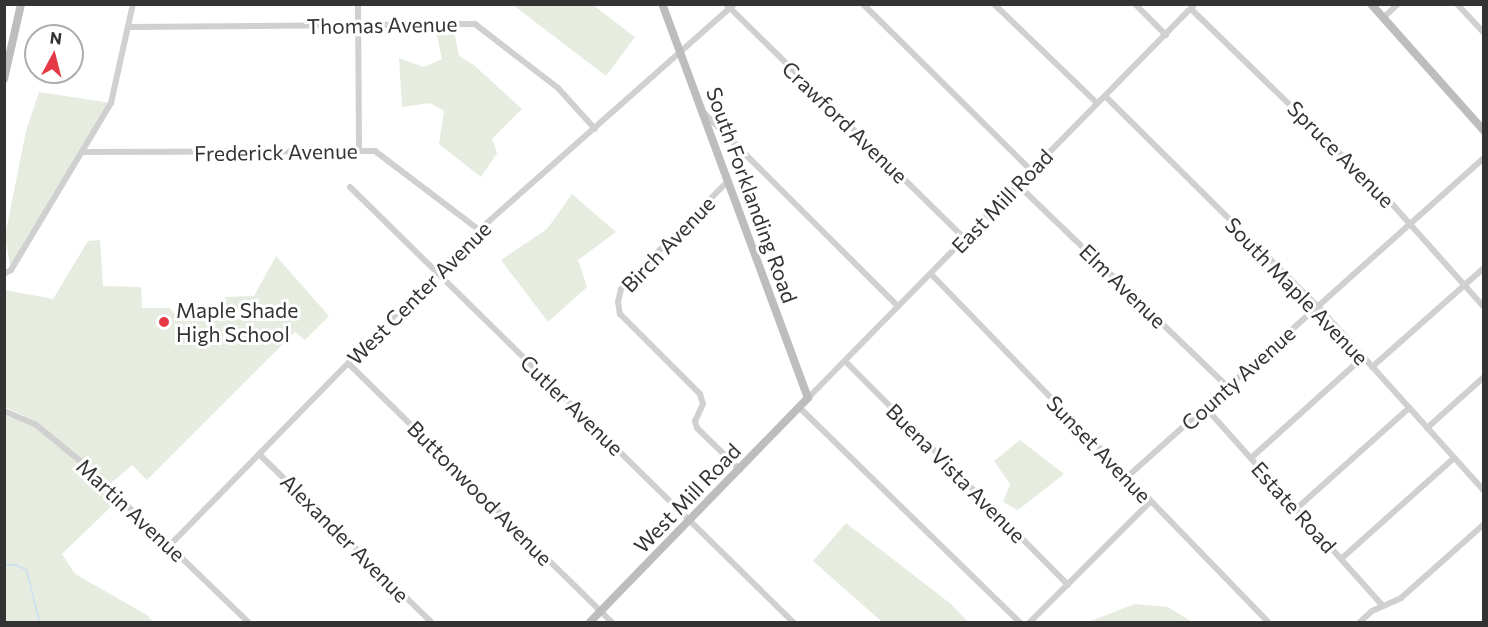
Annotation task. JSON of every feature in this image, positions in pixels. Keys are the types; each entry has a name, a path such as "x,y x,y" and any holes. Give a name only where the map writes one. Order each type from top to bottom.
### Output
{"street":[{"path":"4,79 21,4"},
{"path":"4,274 11,270 111,103 133,4"},
{"path":"358,4 359,150"},
{"name":"South Forklanding Road","path":"662,4 808,398"},
{"path":"863,4 1032,171"},
{"path":"994,4 1097,103"},
{"path":"1135,4 1166,35"},
{"path":"1371,4 1484,131"},
{"path":"1383,18 1398,4"},
{"path":"1457,4 1484,33"},
{"name":"West Center Avenue","path":"170,545 479,230 595,129 730,6"},
{"name":"Crawford Avenue","path":"730,6 965,238"},
{"name":"East Mill Road","path":"808,398 1193,7"},
{"name":"Spruce Avenue","path":"1193,7 1410,224 1484,307"},
{"name":"Thomas Avenue","path":"128,27 475,24 558,88 595,129"},
{"name":"South Maple Avenue","path":"1105,96 1316,308 1483,489"},
{"path":"702,111 898,306"},
{"name":"Frederick Avenue","path":"82,153 375,151 479,230"},
{"name":"County Avenue","path":"1127,477 1484,158"},
{"name":"Birch Avenue","path":"727,182 621,289 618,302 620,314 700,394 703,404 695,426 740,470"},
{"name":"Elm Avenue","path":"1018,185 1228,387"},
{"name":"Cutler Avenue","path":"350,186 793,622"},
{"path":"1372,367 1484,268"},
{"name":"Sunset Avenue","path":"931,274 1268,622"},
{"path":"1251,458 1363,357"},
{"name":"Buena Vista Avenue","path":"845,362 1068,585"},
{"name":"Buttonwood Avenue","path":"349,364 612,622"},
{"path":"1427,428 1484,377"},
{"name":"West Mill Road","path":"590,622 808,398"},
{"name":"Estate Road","path":"1205,407 1383,606"},
{"path":"800,408 1018,622"},
{"path":"1296,509 1409,408"},
{"name":"Martin Avenue","path":"4,411 25,418 57,440 170,545 248,622"},
{"name":"Alexander Avenue","path":"259,454 431,622"},
{"path":"1341,559 1454,458"},
{"path":"1030,622 1150,502"},
{"path":"1360,622 1372,611 1401,598 1484,524"}],"shaded area":[{"path":"513,5 593,5 635,37 606,76"},
{"path":"454,30 459,56 474,65 522,109 492,139 497,153 481,177 439,144 444,111 430,103 402,107 399,58 424,67 442,59 436,32"},
{"path":"39,92 111,103 11,270 5,236 26,131"},
{"path":"572,194 616,232 578,260 587,287 548,322 501,260 547,229"},
{"path":"100,240 103,286 141,287 142,308 170,308 173,313 219,314 225,297 254,296 276,256 329,316 305,340 295,332 147,480 132,465 109,485 119,499 62,554 75,574 147,615 153,622 5,622 5,415 34,425 36,421 5,407 5,290 53,299 88,241"},
{"path":"1020,440 1064,474 1018,510 1003,502 1010,484 994,461"},
{"path":"846,523 951,604 968,622 882,622 813,561"},
{"path":"1135,604 1168,607 1192,622 1091,621"}],"waterway":[{"path":"4,565 16,565 27,570 40,622"}],"place":[{"name":"Maple Shade High School","path":"164,322"}]}
